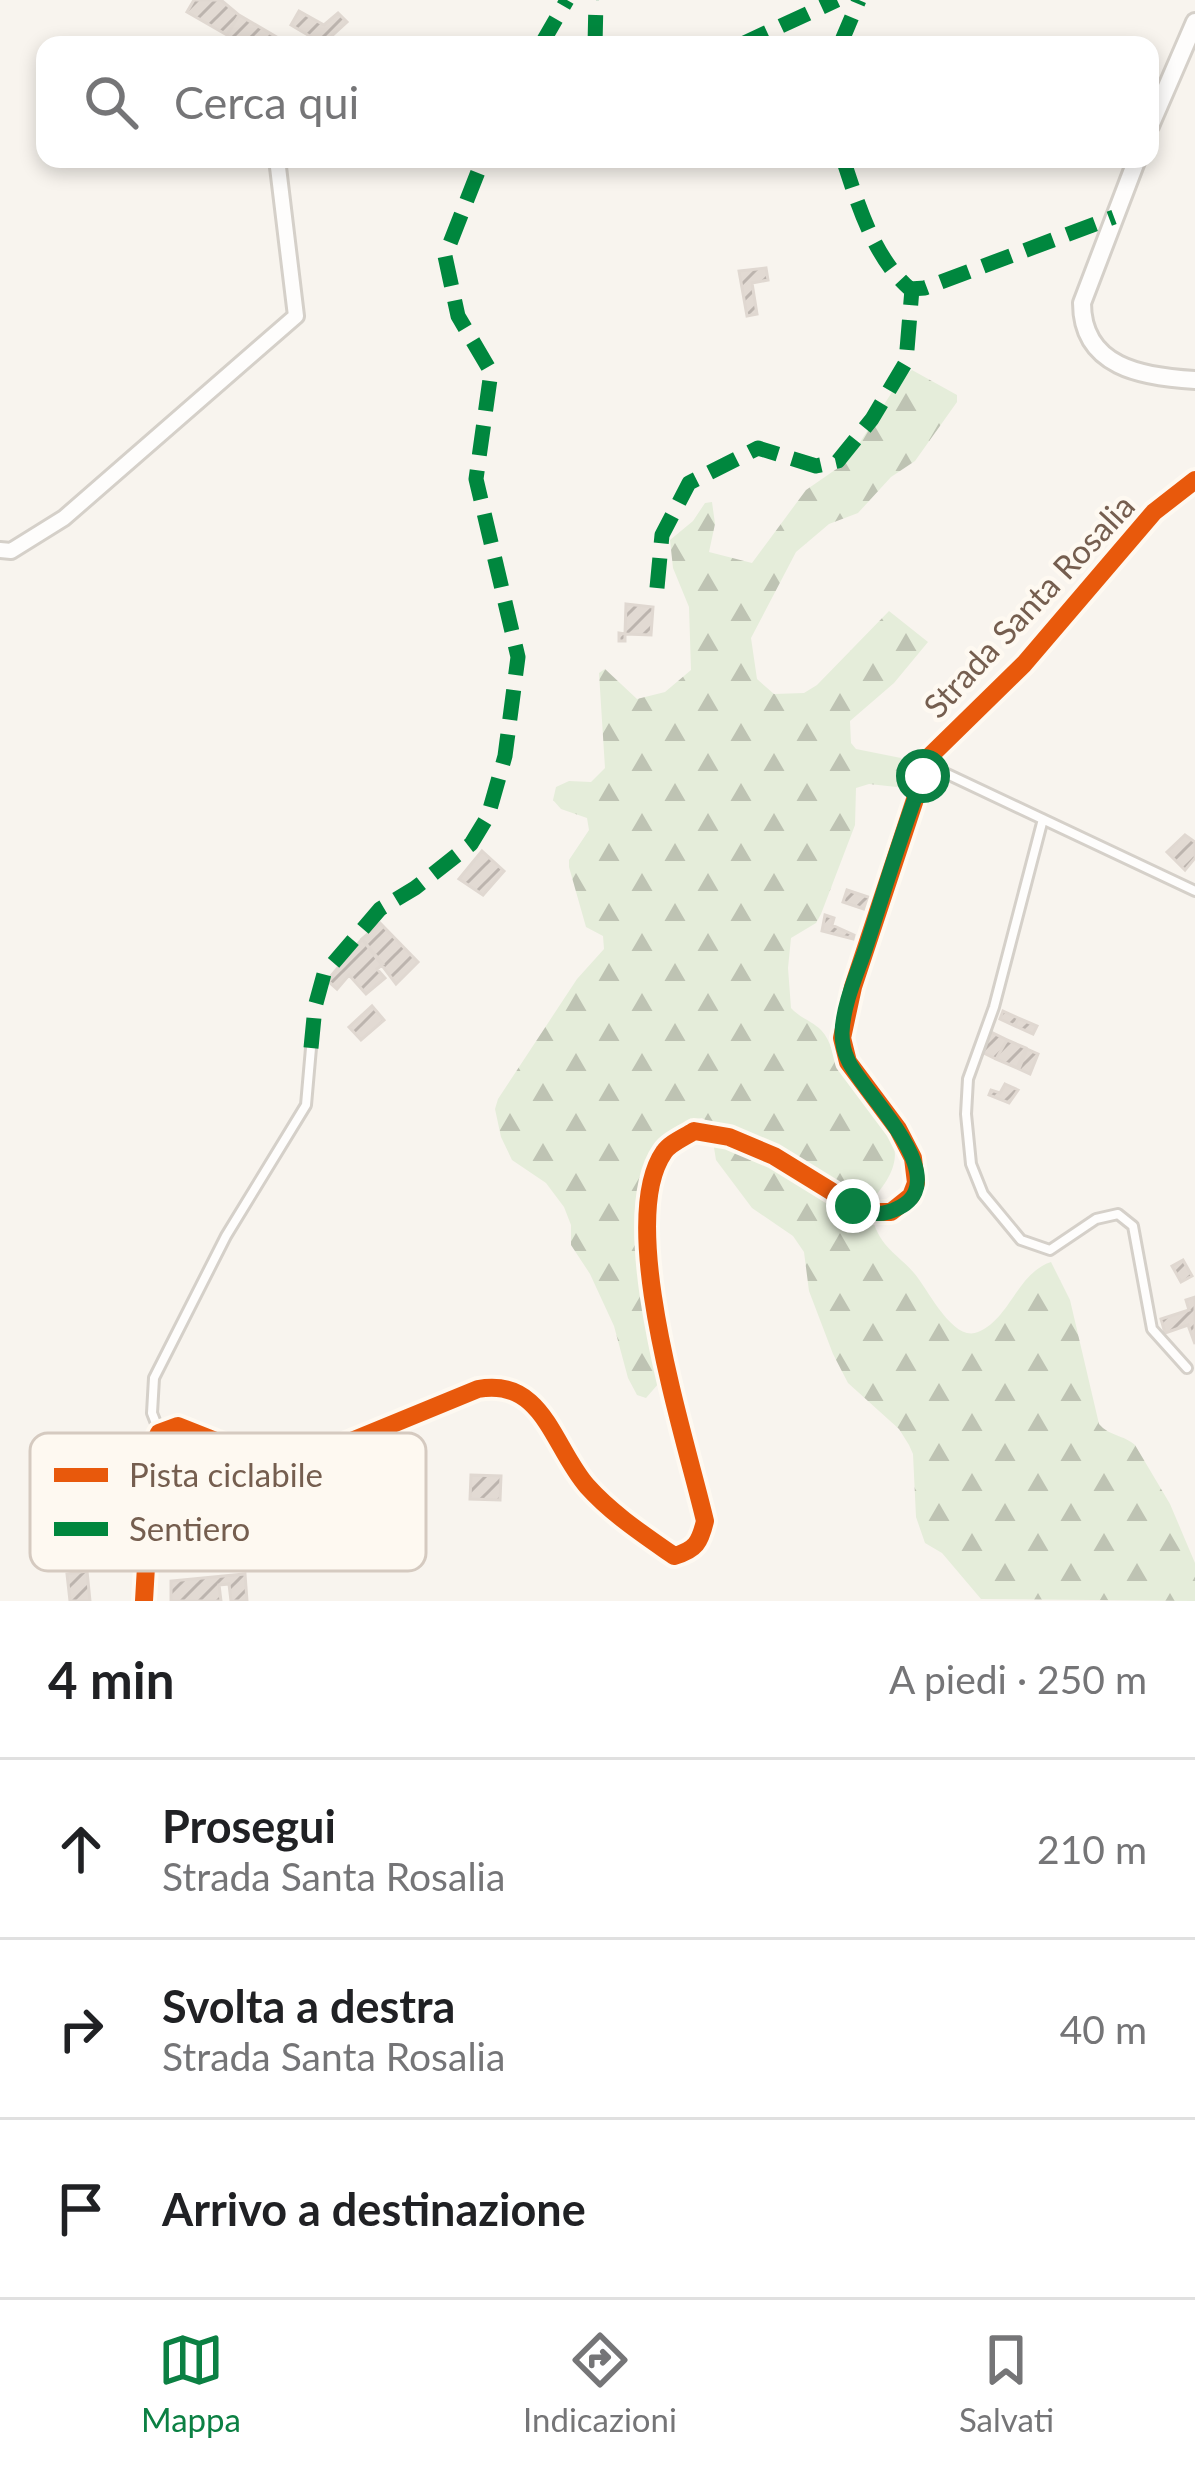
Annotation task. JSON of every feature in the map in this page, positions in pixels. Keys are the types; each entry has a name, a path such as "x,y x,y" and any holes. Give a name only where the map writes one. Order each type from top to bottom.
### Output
{"street":[{"path":"1159,105 1195,22"},
{"path":"0,550 10,551 64,518 296,316 279,168"},
{"path":"1134,168 1082,303 1082,321 1097,353 1112,364 1169,379 1195,380"},
{"name":"Strada Santa Rosalia","path":"371,1433 478,1389 512,1388 538,1408 585,1484 625,1522 674,1556 691,1551 701,1540 705,1521 669,1380 646,1244 647,1192 665,1150 694,1131 729,1137 774,1156 865,1212 891,1212 911,1196 916,1170 913,1158 898,1129 848,1062 842,1038 854,987 929,757 1024,664 1154,512 1195,480"},
{"name":"Strada Santa Rosalia","path":"159,1432 178,1426 196,1433"}],"lane":[{"path":"927,765 1195,891"},
{"path":"1043,819 994,1007 968,1079 971,1164 982,1194 1021,1240 1050,1250 1096,1220 1118,1214 1133,1226 1152,1329 1187,1368"},
{"path":"159,1432 152,1413 154,1378 226,1236 306,1105 311,1048"}],"green space":[{"path":"912,370 957,395 957,402 915,461 891,477 858,513 829,524 796,552 751,638 757,679 774,694 804,693 817,685 889,611 928,642 894,683 850,721 851,743 856,749 901,758 909,770 897,787 869,784 856,788 855,825 821,914 816,923 791,938 791,1008 825,1034 841,1072 889,1134 894,1164 867,1205 882,1240 950,1322 969,1333 989,1326 1030,1276 1051,1262 1070,1300 1099,1424 1135,1445 1170,1504 1195,1563 1195,1601 981,1599 942,1553 925,1543 916,1517 913,1454 899,1429 848,1383 809,1291 804,1252 793,1236 752,1208 716,1160 710,1123 702,1118 676,1128 663,1140 647,1163 637,1191 634,1223 640,1291 659,1383 646,1398 637,1395 614,1326 571,1245 571,1225 564,1207 546,1183 512,1160 501,1137 495,1109 498,1099 577,979 604,949 603,936 586,927 569,867 589,830 587,818 561,809 553,800 556,787 569,781 591,782 605,768 599,673 605,669 637,699 665,692 691,670 689,607 673,568 670,540 693,521 705,503 712,502 715,524 709,552 752,563 806,490 848,461 901,378"}],"building":[{"path":"194,0 221,0 239,15 227,35 187,12"},
{"path":"299,11 324,25 338,13 347,22 332,36 310,36 291,25"},
{"path":"239,15 275,36 229,36"},
{"path":"766,268 768,280 752,283 757,314 747,316 739,271"},
{"path":"626,604 653,607 651,635 625,634"},
{"path":"1185,835 1195,842 1195,858 1185,870 1167,852"},
{"path":"482,851 504,871 483,895 459,879"},
{"path":"847,890 871,898 867,910 843,902"},
{"path":"825,915 834,918 832,925 854,935 853,939 822,931"},
{"path":"380,923 418,962 396,984 362,939"},
{"path":"362,939 383,964 377,969 385,978 366,994 349,975 337,989 329,982 331,976"},
{"path":"372,1006 384,1020 361,1040 349,1027"},
{"path":"1003,1011 1018,1018 1015,1026 1000,1019"},
{"path":"1018,1018 1037,1026 1033,1034 1015,1026"},
{"path":"991,1032 1007,1040 996,1059 982,1052"},
{"path":"1007,1040 1026,1048 1017,1068 996,1059"},
{"path":"1027,1049 1038,1054 1030,1074 1019,1069"},
{"path":"1005,1084 1018,1090 1009,1103 989,1095 991,1090 1000,1093"},
{"path":"1183,1260 1192,1276 1181,1282 1172,1266"},
{"path":"1195,1297 1195,1344 1188,1325 1165,1333 1161,1319 1189,1310 1186,1300"},
{"path":"471,1475 501,1476 500,1500 470,1499"},
{"path":"87,1571 90,1601 70,1601 67,1574"},
{"path":"245,1574 247,1601 231,1601 229,1584 219,1585 221,1601 171,1601 171,1581"}],"marked path":[{"path":"546,36 567,0"},
{"path":"595,36 596,0"},
{"path":"759,36 837,0"},
{"path":"844,36 859,0"},
{"path":"311,1048 324,974 380,909 471,844 488,816 505,756 518,657 476,479 491,372 458,316 445,256 479,168"},
{"path":"846,168 876,246 910,289 925,288 1114,217"},
{"path":"657,588 662,535 689,483 758,448 816,466 838,461 872,419 906,362 912,289"}],"cycle path":[{"path":"371,1433 478,1389 500,1388 518,1394 544,1418 587,1486 618,1515 674,1556 696,1544 705,1521 650,1278 651,1185 664,1152 694,1131 729,1137 774,1156 865,1212 891,1212 911,1196 916,1183 913,1158 898,1129 848,1062 842,1038 853,987 929,757 1024,664 1154,512 1195,480"},
{"path":"159,1433 178,1426 196,1433"},
{"path":"144,1601 146,1571"}],"route":[{"path":"853,1206 865,1212 891,1212 911,1196 916,1184 913,1158 898,1129 848,1062 842,1038 844,1018 923,776"}]}
